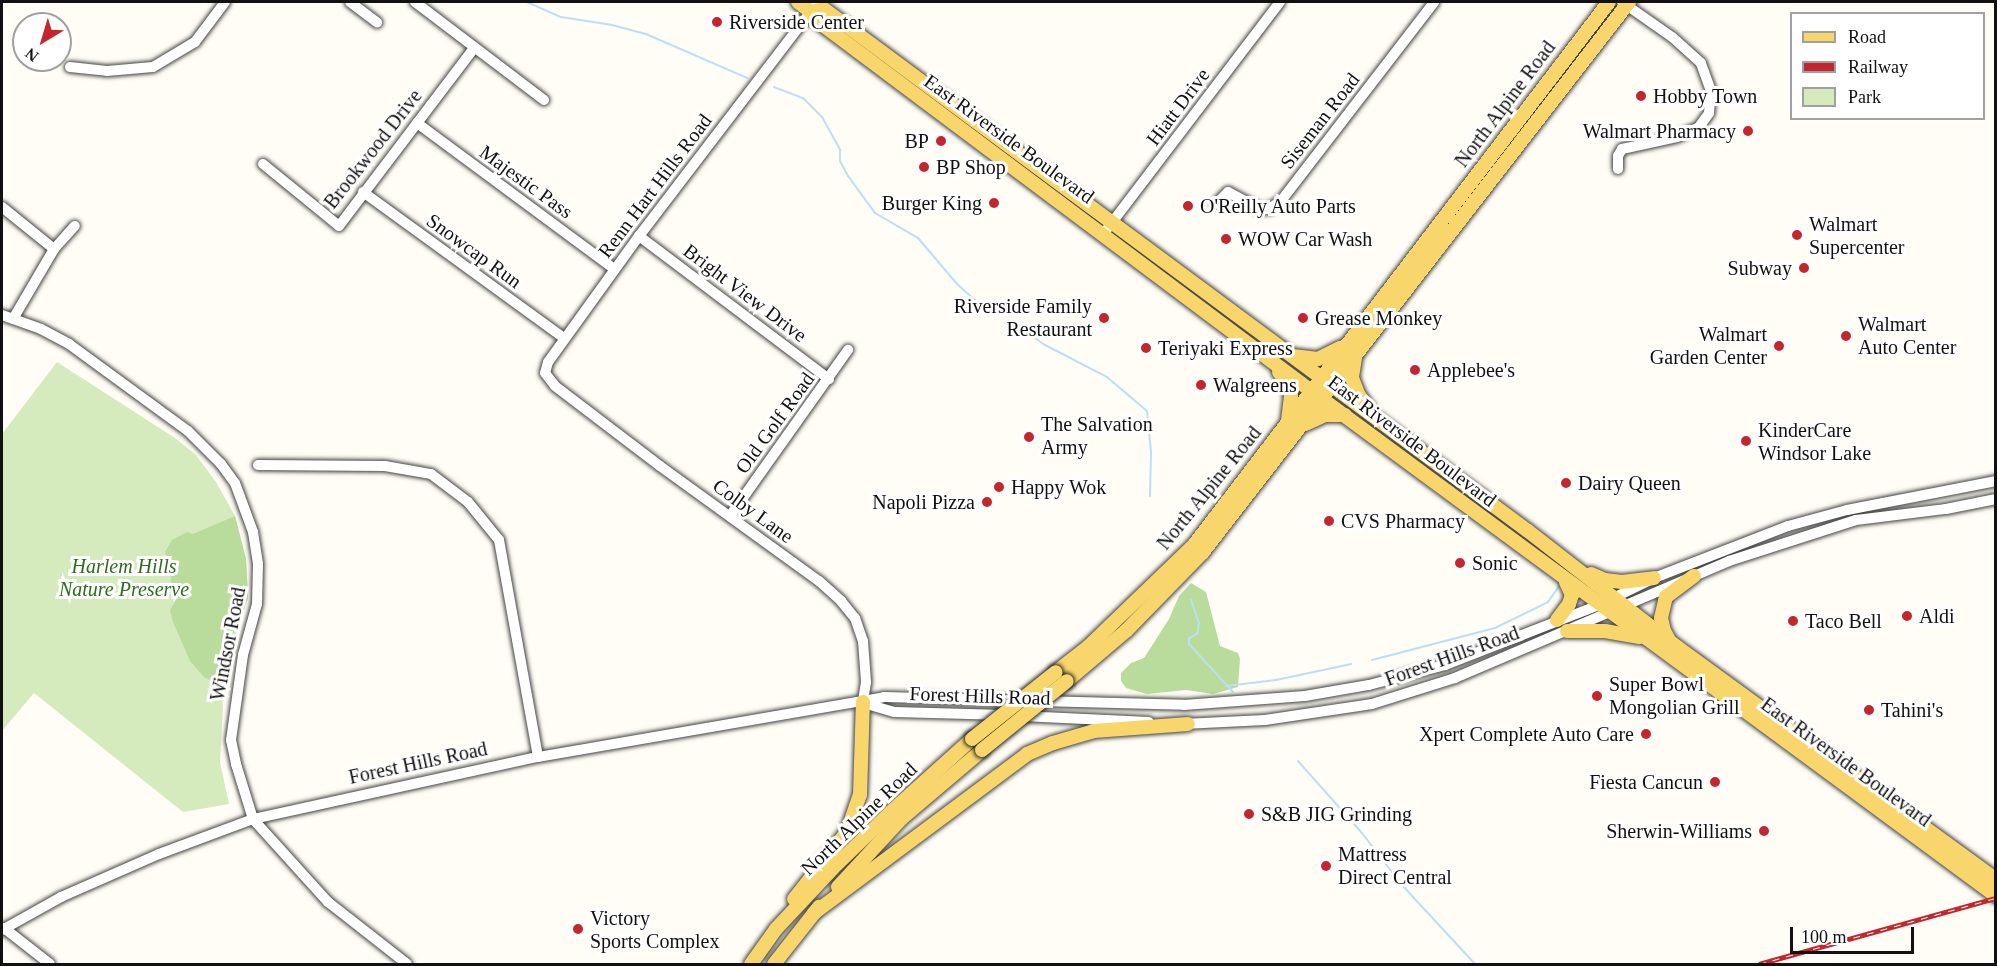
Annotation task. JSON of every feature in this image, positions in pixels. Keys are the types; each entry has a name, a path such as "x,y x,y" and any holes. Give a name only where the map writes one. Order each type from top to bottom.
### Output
{"main road":[{"name":"East Riverside Boulevard","path":"798,2 815,7 816,20 1326,382 1562,557 1671,642 1995,880"},
{"name":"North Alpine Road","path":"1326,382 1356,356 1403,282 1608,2"},
{"name":"North Alpine Road","path":"751,964 776,929 892,811 972,739 1127,630 1203,552 1317,395 1349,342 1403,282 1626,3"},
{"name":"East Riverside Boulevard","path":"1108,227 1266,357 1995,896"},
{"path":"1290,356 1318,359 1329,356 1349,342"},
{"path":"1356,356 1352,378 1358,394 1377,420"},
{"path":"1266,357 1288,383 1294,424 1316,417 1345,415"},
{"path":"1562,557 1605,580 1622,582 1654,578"},
{"path":"1555,572 1569,586 1572,595 1569,604 1557,620"},
{"path":"1671,642 1664,631 1661,618 1666,597 1694,576"},
{"path":"1567,631 1616,632 1648,640"},
{"name":"North Alpine Road","path":"774,964 814,913 901,819 982,750 1061,676"},
{"path":"776,929 777,922 846,832 860,795 863,702"},
{"path":"814,913 1027,754 1053,743 1094,731 1188,724"}],"street":[{"path":"72,67 107,71 153,67 195,42 225,2"},
{"path":"350,2 377,22"},
{"path":"415,2 544,100"},
{"name":"Hiatt Drive","path":"1108,227 1280,2"},
{"name":"Siseman Road","path":"1216,204 1228,192 1256,208 1269,208 1281,201 1434,2"},
{"path":"1618,169 1618,156 1622,149 1677,137 1699,127 1709,113 1711,91 1701,63 1672,37 1626,3"},
{"name":"Renn Hart Hills Road","path":"555,386 545,373 548,362 564,338 639,236 815,7"},
{"name":"Brookwood Drive","path":"263,164 339,226 474,48"},
{"name":"Majestic Pass","path":"417,123 614,269"},
{"name":"Snowcap Run","path":"363,192 564,338"},
{"path":"2,207 54,249"},
{"path":"13,319 54,249 75,226"},
{"name":"Bright View Drive","path":"639,236 829,379"},
{"name":"Windsor Road","path":"2,315 41,329 69,344 179,424 221,464 235,483 253,532 258,564 257,604 241,665 231,740 253,819 328,902 407,964"},
{"name":"Old Golf Road","path":"730,516 848,350"},
{"name":"Colby Lane","path":"555,386 819,581 841,601 855,618 863,641 866,682 863,702"},
{"path":"258,465 385,466 431,474 468,502 499,540 538,757"},
{"name":"Forest Hills Road","path":"1620,602 1654,578 1788,526 1847,510 1995,481"},
{"name":"Forest Hills Road","path":"3,929 62,897 159,854 253,819 339,798 538,757 884,697 1184,705 1305,696 1369,685 1445,665 1557,620 1604,608 1729,561 1856,520 1995,499"},
{"name":"Forest Hills Road","path":"863,702 895,712 1075,717 1188,724 1265,720 1372,704 1455,678 1567,631 1604,608"},
{"path":"3,929 50,964"}],"green space":[{"name":"Harlem Hills Nature Preserve","path":"57,362 175,438 196,455 216,482 235,516 246,559 248,598 219,684 223,706 220,762 229,804 183,812 34,693 2,731 2,434"},
{"path":"235,516 246,559 248,598 219,684 204,677 190,661 173,622 170,610 177,598 171,582 170,564 165,552 172,540 187,532 193,534"},
{"path":"1191,583 1206,592 1220,646 1238,653 1240,659 1238,687 1213,694 1186,690 1147,694 1126,688 1121,681 1121,673 1131,663 1144,658 1169,619 1179,596"}],"waterway":[{"path":"527,2 561,17 612,25 646,34 747,78"},
{"path":"774,87 803,98 822,117 840,150 840,161 848,176 875,213 918,238 957,284 977,302 990,306"},
{"path":"1020,327 1045,345 1107,377 1147,411 1151,452 1150,496"},
{"path":"1372,660 1495,628 1548,602 1559,586"},
{"path":"1191,600 1199,623 1197,634 1189,638 1189,644 1233,692"},
{"path":"1226,686 1276,680 1351,664"},
{"path":"1298,761 1362,833 1401,884 1475,964"}],"railway":[{"path":"1759,964 1996,898"}],"place":[{"name":"Riverside Center","path":"717,22"},
{"name":"Hobby Town","path":"1641,96"},
{"name":"Walmart Pharmacy","path":"1748,131"},
{"name":"BP","path":"941,141"},
{"name":"BP Shop","path":"924,167"},
{"name":"Burger King","path":"994,203"},
{"name":"O'Reilly Auto Parts","path":"1188,206"},
{"name":"Walmart Supercenter","path":"1797,235"},
{"name":"WOW Car Wash","path":"1226,239"},
{"name":"Subway","path":"1804,268"},
{"name":"Riverside Family Restaurant","path":"1104,318"},
{"name":"Grease Monkey","path":"1303,318"},
{"name":"Walmart Auto Center","path":"1846,336"},
{"name":"Walmart Garden Center","path":"1779,346"},
{"name":"Teriyaki Express","path":"1146,348"},
{"name":"Applebee's","path":"1415,370"},
{"name":"Walgreens","path":"1201,385"},
{"name":"The Salvation Army","path":"1029,437"},
{"name":"KinderCare Windsor Lake","path":"1746,441"},
{"name":"Dairy Queen","path":"1566,483"},
{"name":"Happy Wok","path":"999,487"},
{"name":"Napoli Pizza","path":"987,502"},
{"name":"CVS Pharmacy","path":"1329,521"},
{"name":"Sonic","path":"1460,563"},
{"name":"Aldi","path":"1907,616"},
{"name":"Taco Bell","path":"1793,621"},
{"name":"Super Bowl Mongolian Grill","path":"1597,696"},
{"name":"Tahini's","path":"1869,710"},
{"name":"Xpert Complete Auto Care","path":"1646,734"},
{"name":"Fiesta Cancun","path":"1715,782"},
{"name":"S&B JIG Grinding","path":"1249,814"},
{"name":"Sherwin-Williams","path":"1764,831"},
{"name":"Mattress Direct Central","path":"1326,866"},
{"name":"Victory Sports Complex","path":"578,929"}]}
